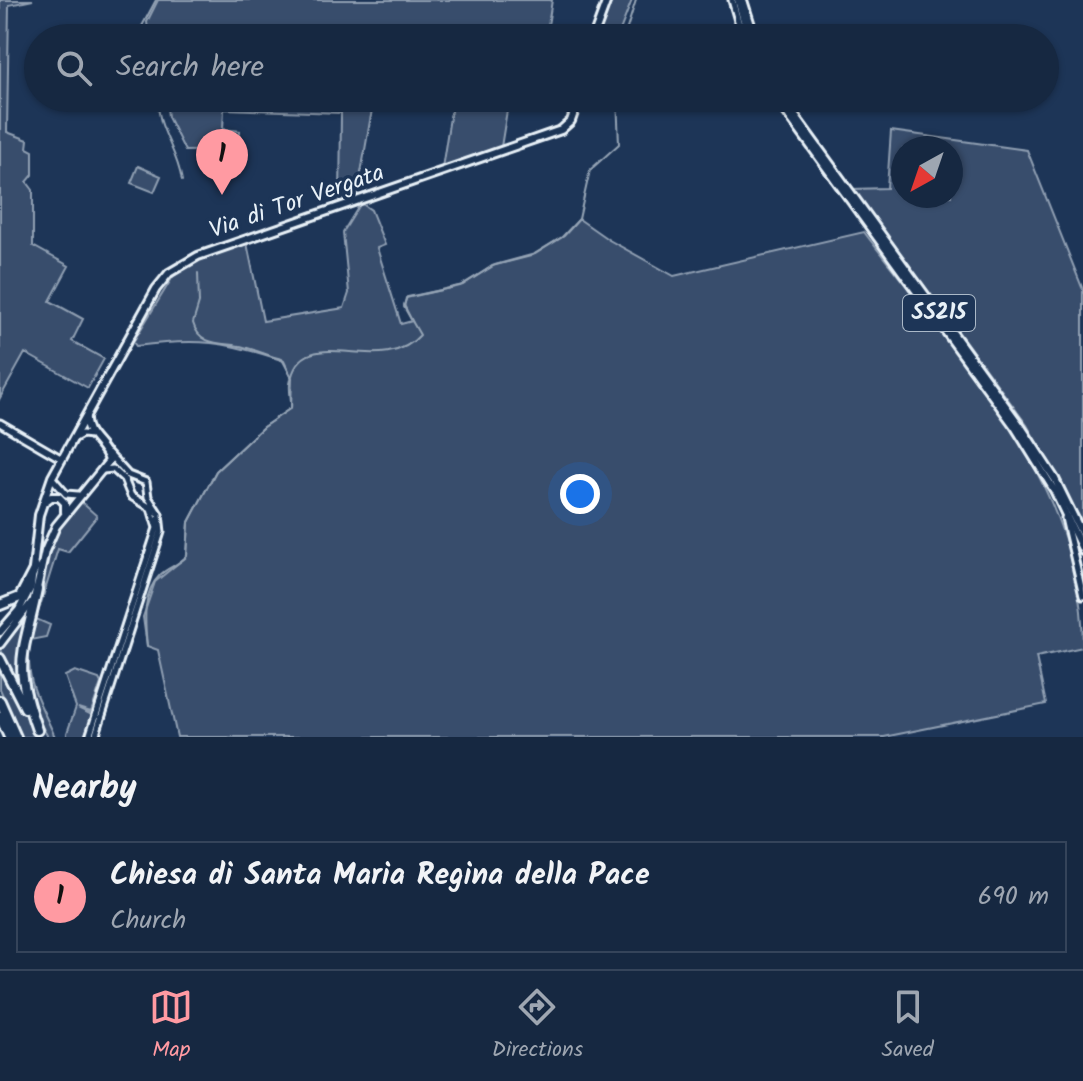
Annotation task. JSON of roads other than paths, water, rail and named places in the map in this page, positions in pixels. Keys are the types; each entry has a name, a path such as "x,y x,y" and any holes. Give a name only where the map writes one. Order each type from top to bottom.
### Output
{"highway":[{"path":"0,605 20,597 35,568"},
{"path":"37,590 20,663 23,688 40,733"},
{"path":"0,659 40,733"},
{"path":"0,701 16,737"},
{"path":"0,717 9,737"}],"main road":[{"path":"598,24 607,0"},
{"path":"740,0 748,24"},
{"path":"740,0 746,24"},
{"name":"Via di Tor Vergata","path":"0,632 27,597 35,568 41,505 52,477 159,285 176,268 198,256 561,130 571,121 574,112"},
{"name":"SS215","path":"787,112 1009,419 1059,498 1083,551"},
{"name":"SS215","path":"788,112 1021,427 1055,479 1083,536"},
{"path":"2,642 21,619 37,590 46,547 65,512 109,461 107,452 85,426 86,416"},
{"path":"41,505 57,496 64,501 65,512"}],"street":[{"path":"0,423 62,459"},
{"path":"72,440 79,435 91,435"},
{"path":"95,737 161,529 159,514 148,497 146,482 128,475 107,452"},
{"path":"89,737 157,526 151,508 130,495 120,473 113,469 103,470"},
{"path":"52,477 64,494 78,495"},
{"path":"1059,498 1083,596"}],"waterway":[{"path":"143,24 156,0"},
{"path":"628,24 636,0"},
{"path":"159,112 182,181"},
{"path":"147,646 146,609 154,583 163,572 187,556 189,522 216,471 263,427 291,408 290,384 297,365 309,355 325,351 384,353 403,348 420,335 404,307 406,298 463,285 492,266 531,256 562,237 579,219 590,170 619,144 618,112"},
{"path":"198,273 199,303 193,323 201,337 282,359 292,378"}],"place":[{"name":"Chiesa di Santa Maria Regina della Pace","path":"222,195"}]}
